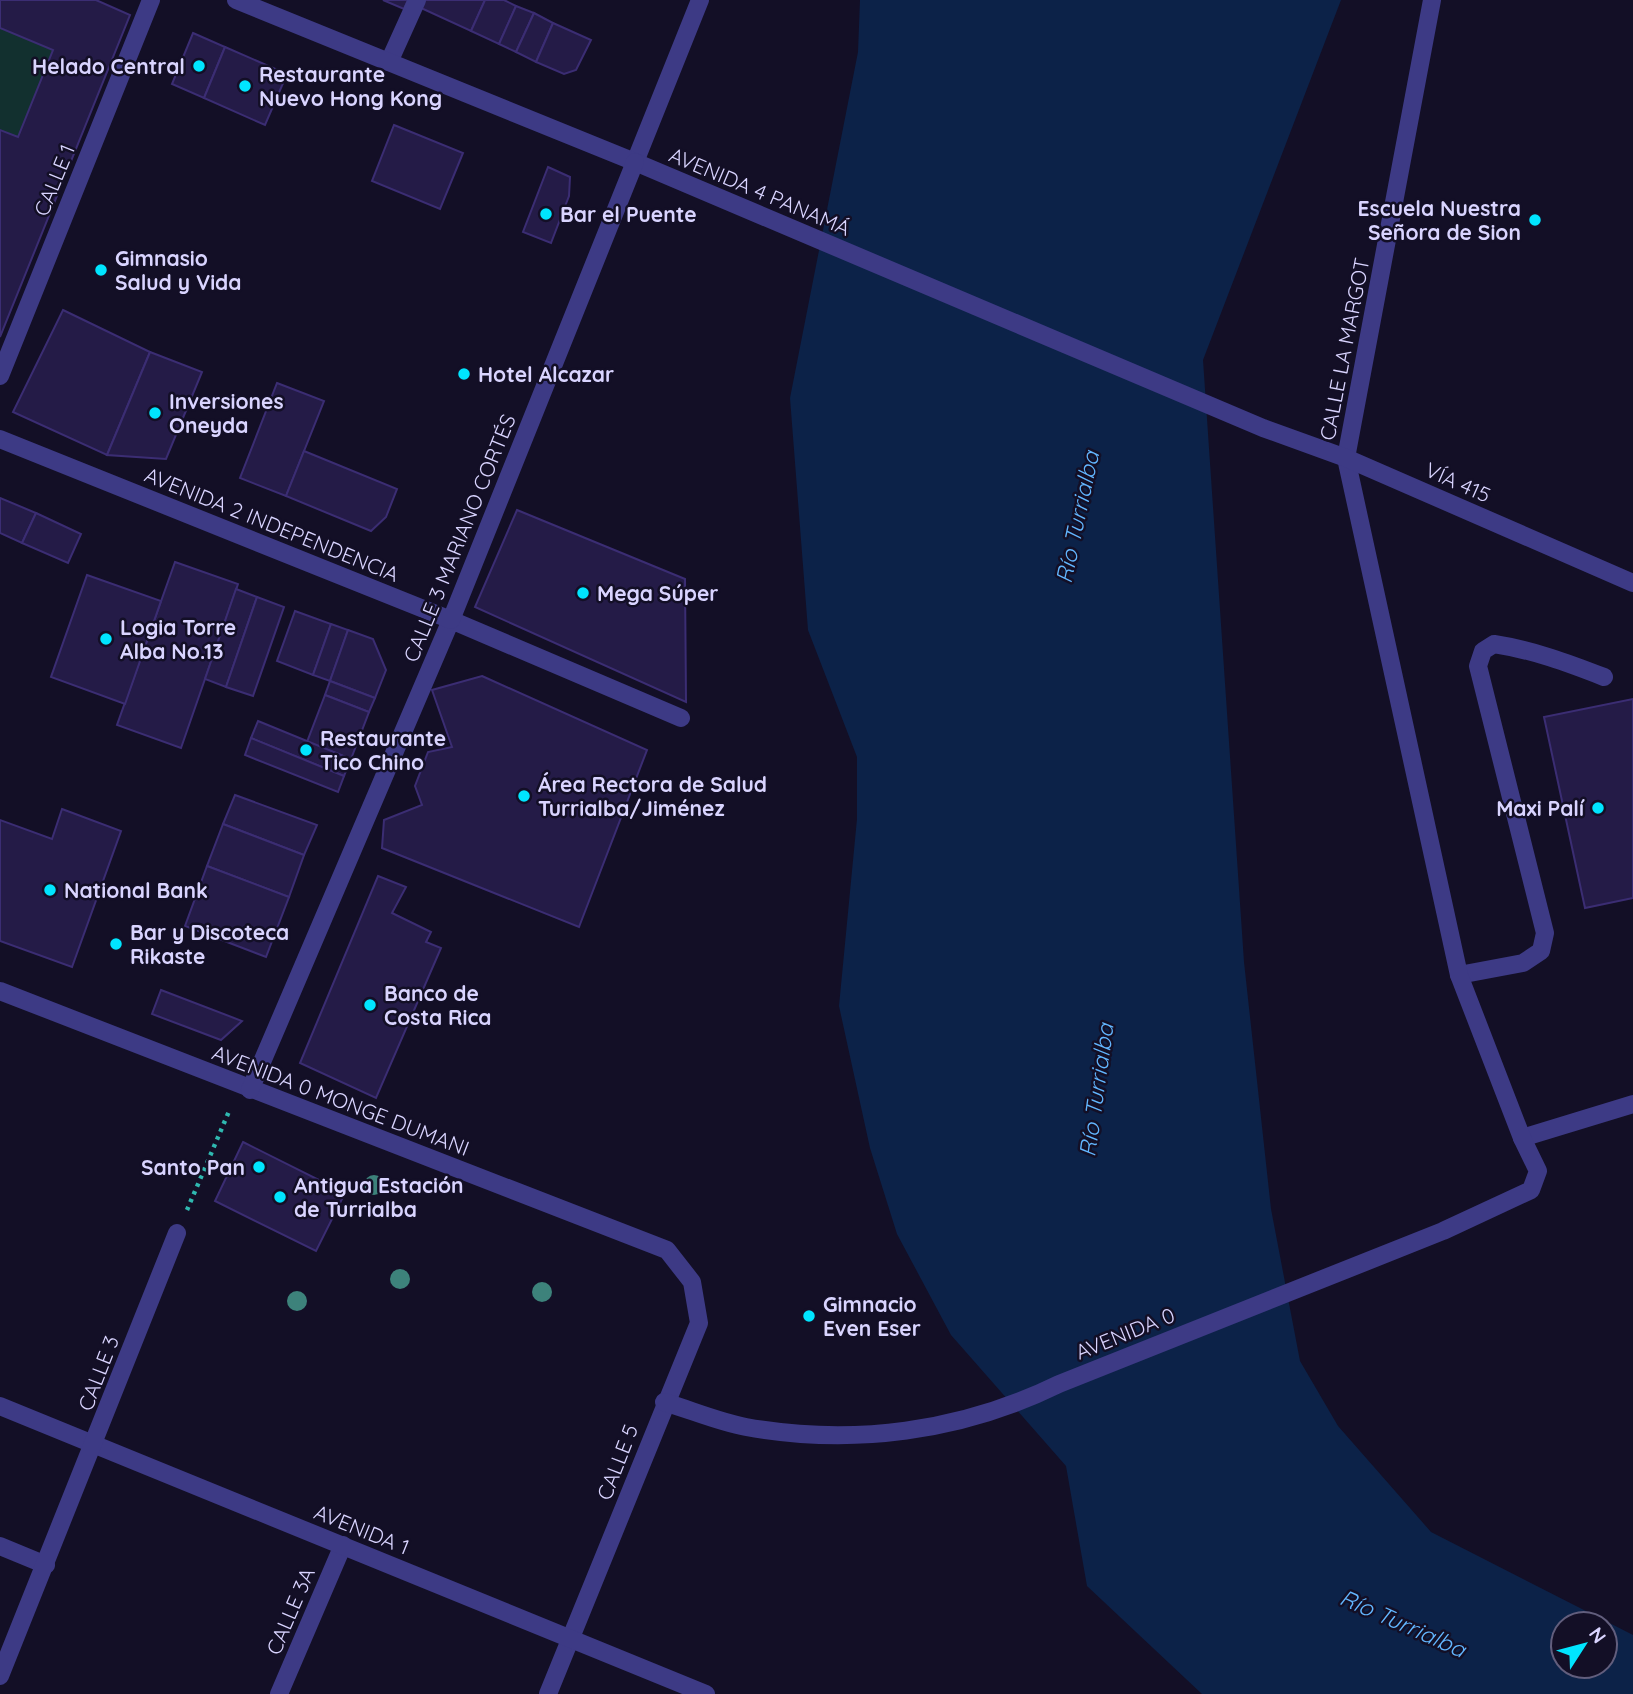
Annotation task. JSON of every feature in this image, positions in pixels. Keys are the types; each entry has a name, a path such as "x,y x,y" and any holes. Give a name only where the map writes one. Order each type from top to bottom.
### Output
{"street":[{"name":"CALLE 1","path":"0,376 151,0"},
{"name":"AVENIDA 4 PANAMÁ","path":"236,0 635,162 1264,428"},
{"path":"388,62 417,0"},
{"name":"CALLE 3 MARIANO CORTÉS","path":"245,1088 451,621 700,0"},
{"name":"CALLE LA MARGOT","path":"1346,458 1432,0"},
{"name":"VÍA 415","path":"1264,428 1346,458 1633,583"},
{"name":"AVENIDA 2 INDEPENDENCIA","path":"0,439 451,621 681,718"},
{"name":"AVENIDA 0","path":"664,1402 744,1427 823,1437 902,1433 1014,1406 1059,1384 1443,1231 1531,1191 1538,1171 1522,1138 1459,975 1346,458"},
{"path":"1459,975 1523,963 1541,951 1545,933 1486,705 1478,666 1483,651 1494,644 1514,647 1604,677"},
{"name":"AVENIDA 0 MONGE DUMANI","path":"0,991 667,1250"},
{"path":"1522,1138 1633,1104"},
{"name":"CALLE 3","path":"0,1676 95,1444 177,1233"},
{"name":"CALLE 5","path":"548,1694 572,1640 664,1402 699,1324 692,1282 667,1250"},
{"name":"AVENIDA 1","path":"0,1406 706,1694"},
{"name":"CALLE 3A","path":"279,1694 343,1545"},
{"path":"0,1546 46,1565"}],"path":[{"path":"177,1233 245,1088"}],"green space":[{"path":"0,28 53,50 18,137 0,130"}],"water":[{"name":"Río Turrialba","path":"860,0 1341,0 1203,360 1244,962 1271,1209 1300,1361 1338,1426 1431,1532 1584,1610 1549,1610 1549,1680 1619,1680 1619,1628 1633,1635 1633,1694 1202,1694 1087,1586 1066,1466 951,1335 897,1234 870,1148 839,1006 857,819 857,757 808,630 790,398 858,52"}],"building":[{"path":"0,0 96,0 130,15 0,337 0,130 18,137 53,50 0,28"},
{"path":"383,0 408,0 404,9"},
{"path":"425,0 485,0 471,31 421,8"},
{"path":"485,0 504,0 516,6 499,44 471,31"},
{"path":"516,6 534,13 516,52 499,44"},
{"path":"534,13 553,23 536,62 516,52"},
{"path":"553,23 591,40 576,70 564,74 536,62"},
{"name":"Helado Central","path":"193,33 225,47 204,98 172,84"},
{"name":"Restaurante Nuevo Hong Kong","path":"225,47 287,74 265,125 204,98"},
{"path":"394,125 463,153 440,209 372,181"},
{"name":"Bar el Puente","path":"548,167 570,177 569,196 551,243 523,232"},
{"path":"63,310 150,352 107,455 13,412"},
{"name":"Inversiones Oneyda","path":"150,352 202,372 166,459 107,455"},
{"path":"277,383 324,401 286,496 240,478"},
{"path":"304,451 397,489 386,517 371,531 286,496"},
{"path":"0,498 36,513 22,543 0,533"},
{"name":"Mega Súper","path":"517,510 685,579 686,702 475,607"},
{"path":"36,513 81,534 68,563 22,543"},
{"path":"175,562 238,584 181,748 117,725"},
{"name":"Logia Torre Alba No.13","path":"87,575 161,601 125,704 51,677"},
{"path":"236,589 257,597 226,687 205,679"},
{"path":"257,597 284,607 253,696 226,687"},
{"path":"295,611 331,624 313,675 277,661"},
{"path":"331,624 348,630 330,681 313,675"},
{"path":"348,630 373,639 386,670 375,698 330,681"},
{"name":"Área Rectora de Salud Turrialba/Jiménez","path":"482,676 647,750 579,927 382,848 384,820 422,805 415,786 428,752 452,747 432,690"},
{"path":"330,681 375,698 369,712 325,695"},
{"path":"325,695 369,712 351,759 307,742"},
{"name":"Maxi Palí","path":"1633,699 1633,898 1585,908 1544,717"},
{"name":"Restaurante Tico Chino","path":"258,721 351,759 344,776 251,738"},
{"path":"251,738 344,776 338,792 245,755"},
{"path":"235,795 317,825 304,855 223,824"},
{"name":"National Bank","path":"62,809 121,831 72,967 0,941 0,820 52,839"},
{"path":"223,824 304,855 289,897 207,866"},
{"path":"207,866 289,897 266,957 185,926"},
{"name":"Banco de Costa Rica","path":"378,876 406,887 392,913 431,932 426,942 441,948 376,1098 300,1063"},
{"path":"161,990 242,1021 221,1040 152,1014"},
{"name":"Antigua Estación de Turrialba","path":"243,1142 345,1193 316,1251 215,1201"}],"place":[{"name":"Helado Central","path":"199,66"},
{"name":"Restaurante Nuevo Hong Kong","path":"245,86"},
{"name":"Bar el Puente","path":"546,214"},
{"name":"Escuela Nuestra Señora de Sion","path":"1535,220"},
{"name":"Gimnasio Salud y Vida","path":"101,270"},
{"name":"Hotel Alcazar","path":"464,374"},
{"name":"Inversiones Oneyda","path":"155,413"},
{"name":"Mega Súper","path":"583,593"},
{"name":"Logia Torre Alba No.13","path":"106,639"},
{"name":"Restaurante Tico Chino","path":"306,750"},
{"name":"Área Rectora de Salud Turrialba/Jiménez","path":"524,796"},
{"name":"Maxi Palí","path":"1598,808"},
{"name":"National Bank","path":"50,890"},
{"name":"Bar y Discoteca Rikaste","path":"116,944"},
{"name":"Banco de Costa Rica","path":"370,1005"},
{"name":"Santo Pan","path":"259,1167"},
{"name":"Antigua Estación de Turrialba","path":"280,1197"},
{"name":"Gimnacio Even Eser","path":"809,1316"}]}
